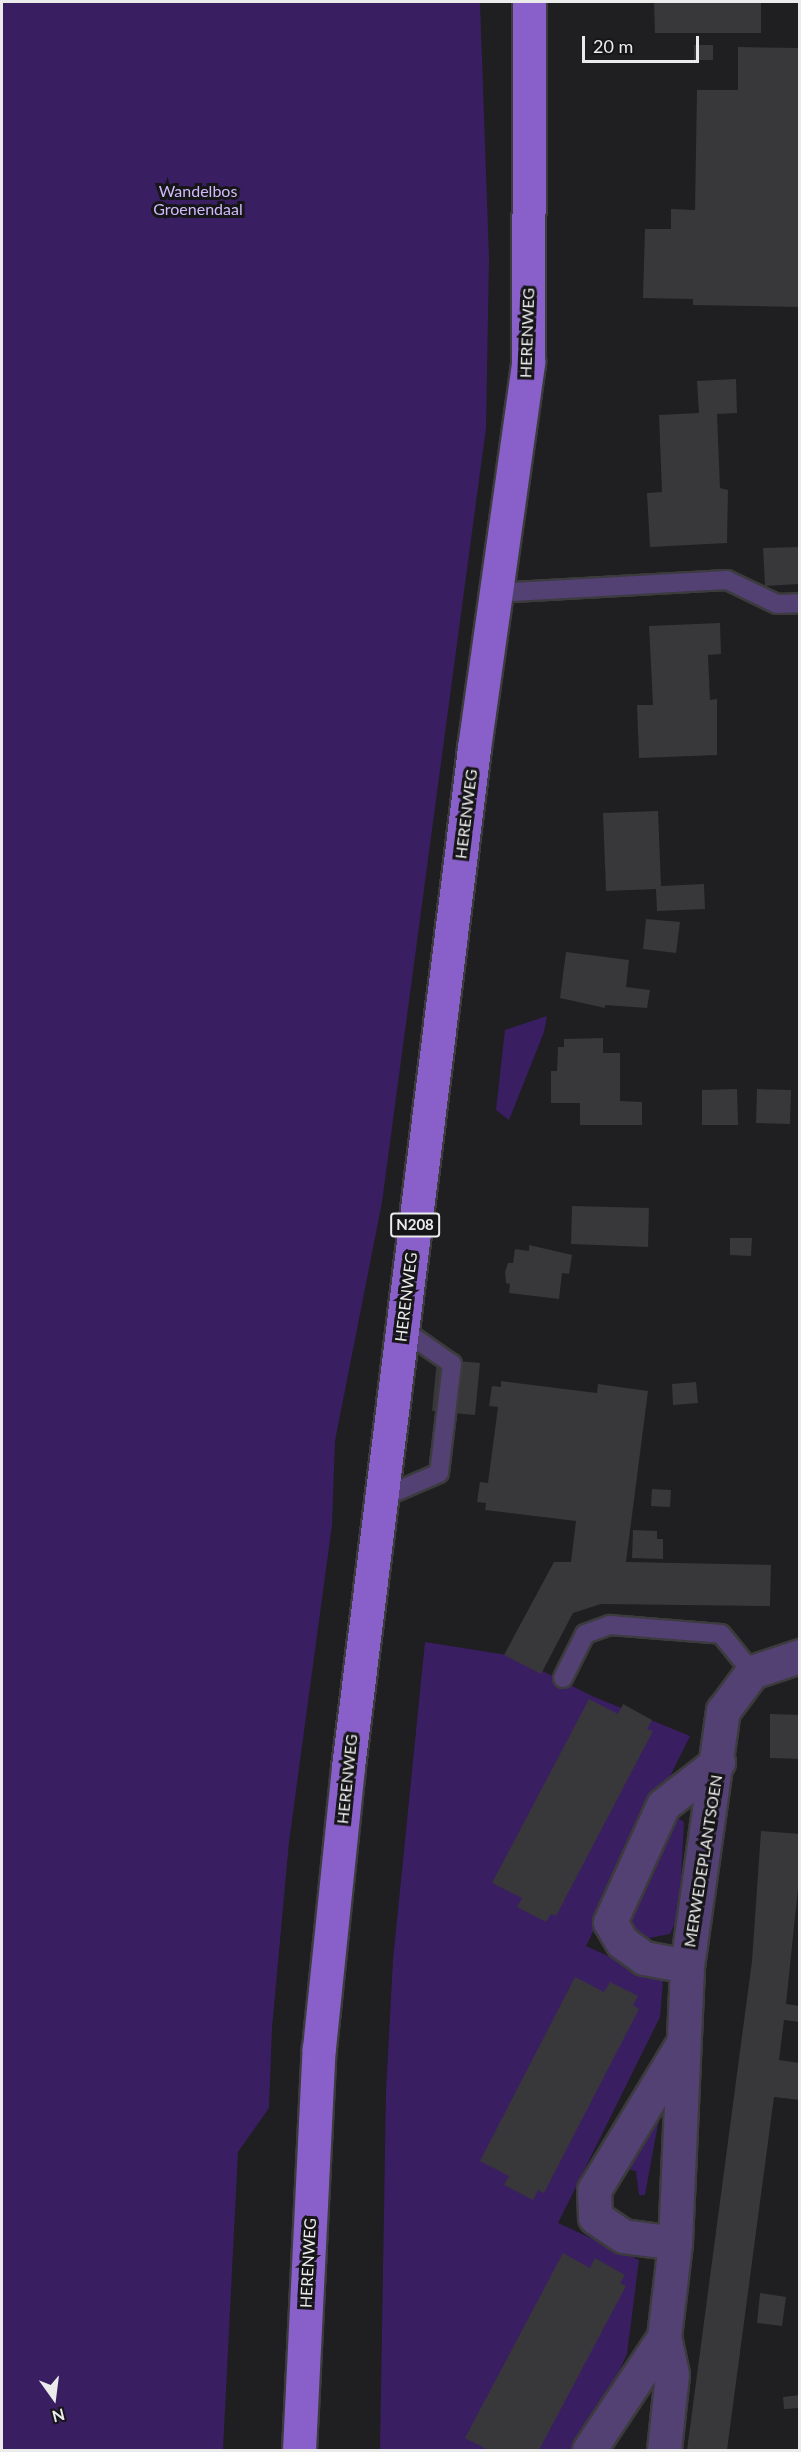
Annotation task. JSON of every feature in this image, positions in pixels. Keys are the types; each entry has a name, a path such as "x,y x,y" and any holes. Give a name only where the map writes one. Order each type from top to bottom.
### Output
{"main road":[{"name":"HERENWEG","path":"299,2451 319,2048 379,1498 495,593 528,362 529,2"}],"street":[{"path":"718,1762 723,1711 752,1672 800,1656"},
{"name":"MERWEDEPLANTSOEN","path":"589,2451 664,2337 675,2242 686,2039 687,1966 718,1762"},
{"name":"MERWEDEPLANTSOEN","path":"687,1966 644,1959 622,1942 610,1922 663,1805 718,1762"},
{"path":"675,2242 623,2236 596,2217 594,2190 686,2039"},
{"path":"664,2337 672,2374 664,2451"}],"lane":[{"path":"495,593 727,580 777,604 800,603"},
{"path":"379,1498 439,1473 452,1364 402,1329"},
{"path":"563,1678 585,1634 610,1625 721,1634 752,1672"}],"green space":[{"name":"Wandelbos Groenendaal","path":"2,2 480,2 489,258 486,428 382,1202 335,1441 332,1525 289,1842 272,2028 269,2108 238,2152 223,2450 2,2450"},
{"path":"547,1016 544,1032 509,1120 496,1110 505,1030"},
{"path":"425,1642 513,1656 592,1696 690,1736 586,1946 663,1981 660,2017 558,2223 639,2260 627,2354 613,2385 573,2450 380,2450 386,2091 393,1960"},
{"path":"674,1815 684,1822 679,1915 670,1934 649,1938 632,1930 628,1913"},
{"path":"658,2100 660,2113 645,2195 639,2195 636,2171 623,2168"}],"building":[{"path":"761,2 761,33 655,33 654,3"},
{"path":"694,45 713,45 713,60 694,60"},
{"path":"738,47 800,48 800,307 693,305 693,299 643,298 645,229 671,229 671,209 695,210 697,90 738,90"},
{"path":"736,379 737,413 717,414 720,488 728,490 727,543 650,547 647,493 662,492 659,415 699,413 697,381"},
{"path":"800,547 800,584 765,586 763,548"},
{"path":"720,623 721,654 708,655 710,700 717,699 717,755 639,758 637,705 653,705 649,626"},
{"path":"658,811 661,886 704,884 705,909 657,911 656,889 606,891 603,813"},
{"path":"646,919 680,922 676,953 643,949"},
{"path":"566,952 629,960 626,987 650,990 647,1008 605,1005 605,1008 560,998"},
{"path":"603,1038 603,1053 620,1053 620,1101 642,1102 642,1125 580,1125 580,1103 551,1103 551,1071 557,1071 558,1047 564,1047 564,1039"},
{"path":"737,1089 738,1125 702,1125 702,1090"},
{"path":"757,1089 791,1090 790,1124 756,1123"},
{"path":"572,1206 649,1208 648,1247 571,1244"},
{"path":"730,1238 752,1238 751,1256 730,1255"},
{"path":"529,1245 572,1255 569,1274 562,1273 559,1299 509,1293 510,1284 506,1283 505,1272 508,1263 513,1263 515,1249 529,1251"},
{"path":"437,1359 480,1363 475,1415 432,1411"},
{"path":"501,1381 597,1393 598,1384 648,1391 626,1562 771,1565 770,1606 601,1604 573,1613 541,1674 504,1655 554,1562 571,1562 576,1521 485,1510 486,1503 477,1502 480,1482 488,1483 498,1407 489,1406 492,1386 501,1387"},
{"path":"696,1382 698,1403 673,1405 672,1384"},
{"path":"652,1489 671,1490 670,1507 651,1506"},
{"path":"633,1530 657,1531 657,1539 663,1539 663,1559 632,1558"},
{"path":"589,1699 618,1714 623,1704 652,1720 647,1729 653,1731 556,1916 551,1914 546,1922 517,1907 522,1898 492,1883"},
{"path":"770,1714 800,1715 800,1759 770,1758"},
{"path":"761,1831 800,1834 798,1888 786,2004 800,2006 800,2022 784,2020 779,2060 800,2063 800,2100 774,2097 727,2450 687,2450 752,1961"},
{"path":"575,1977 604,1992 610,1982 638,1996 633,2005 639,2009 544,2193 538,2190 533,2200 504,2185 509,2176 480,2161"},
{"path":"563,2253 590,2268 595,2258 625,2275 620,2283 626,2286 539,2450 488,2450 465,2438"},
{"path":"760,2293 786,2297 782,2326 757,2323"},
{"path":"800,2395 800,2408 784,2409 783,2397"}]}
